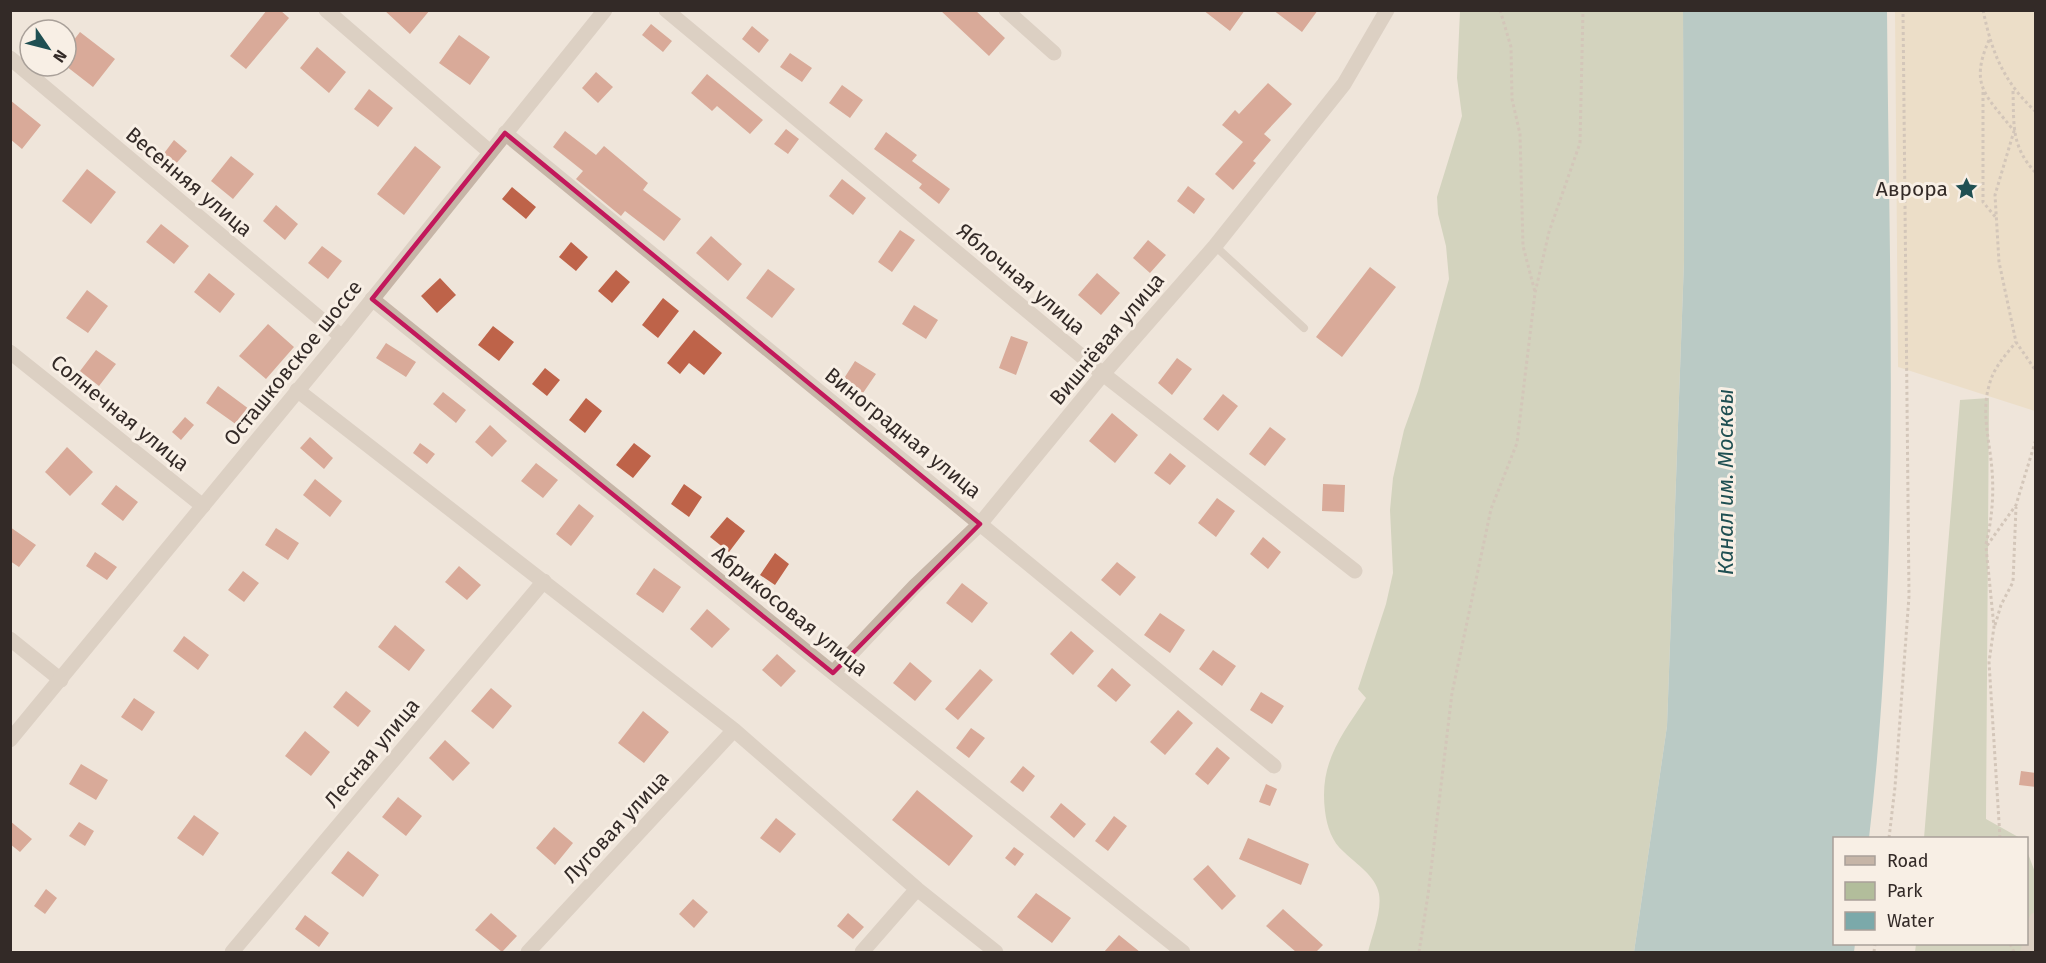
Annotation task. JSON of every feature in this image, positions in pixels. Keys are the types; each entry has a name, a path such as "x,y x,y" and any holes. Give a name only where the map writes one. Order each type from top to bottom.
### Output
{"street":[{"path":"326,10 490,152"},
{"name":"Осташковское шоссе","path":"10,740 342,337 605,10"},
{"name":"Яблочная улица","path":"666,10 1103,374 1355,571"},
{"path":"1006,10 1054,52"},
{"name":"Вишнёвая улица","path":"832,673 915,586 980,524 1103,374 1215,246 1344,84 1387,10"},
{"name":"Весенняя улица","path":"10,58 342,337"},
{"name":"Виноградная улица","path":"505,133 1274,765"},
{"name":"Абрикосовая улица","path":"372,298 832,673 1183,952"},
{"name":"Солнечная улица","path":"10,352 203,506"},
{"path":"297,390 734,730 917,889 996,952"},
{"name":"Лесная улица","path":"232,952 544,581"},
{"path":"10,639 61,680"},
{"name":"Луговая улица","path":"528,952 734,730"},
{"path":"862,952 917,889"},
{"path":"2028,952 2035,921"}],"lane":[{"path":"1215,246 1304,328"}],"path":[{"path":"1500,10 1511,47 1512,99 1520,134 1523,246 1535,293"},
{"path":"1419,952 1452,693 1491,509 1516,443 1535,293 1549,232 1580,143 1583,10"},
{"path":"1889,837 1909,596 1903,10"},
{"path":"1983,10 1989,40 2013,91 2036,112"},
{"path":"1989,40 1979,63 1983,90 1983,202 1998,220"},
{"path":"1983,90 2014,131"},
{"path":"2013,91 2014,131 2022,159 2036,173"},
{"path":"2014,131 1995,195 1999,262 2016,342 2036,371"},
{"path":"1994,627 1986,547 1993,516 1992,470 1986,421 1988,388 1995,369 2016,342"},
{"path":"2000,837 1989,662 1994,627 2001,605 2013,582 2016,505 2036,439"},
{"path":"1986,547 2016,505"}],"highlighted area":[{"path":"505,133 980,524 833,673 372,299"}],"green space":[{"path":"1460,11 1683,11 1684,261 1667,726 1634,952 1368,952 1379,908 1379,894 1370,876 1336,844 1326,817 1324,794 1329,764 1340,738 1366,698 1358,689 1386,604 1393,573 1390,510 1393,478 1404,430 1418,391 1449,279 1446,246 1438,214 1437,197 1462,116 1457,78"},
{"path":"1989,398 1986,819 2018,837 1924,837 1960,400"},
{"path":"2028,854 2035,872 2035,952 1915,952 1916,945 2028,945"}],"sand":[{"name":"Аврора","path":"1895,11 2035,11 2035,411 1898,367"}],"water":[{"name":"Канал им. Москвы","path":"1683,11 1887,11 1891,425 1886,632 1869,837 1833,837 1833,945 1855,945 1854,952 1634,952 1667,726 1684,261"}],"building":[{"path":"267,10 280,10 289,18 246,69 230,56"},
{"path":"384,10 430,10 410,34"},
{"path":"940,10 975,10 1005,38 989,56"},
{"path":"1203,10 1245,10 1230,31"},
{"path":"1273,10 1318,10 1302,32"},
{"path":"651,24 672,41 663,52 642,35"},
{"path":"752,26 769,40 759,53 742,39"},
{"path":"80,32 115,59 93,87 78,75 78,35"},
{"path":"459,35 490,57 470,85 439,63"},
{"path":"317,47 346,72 329,93 300,68"},
{"path":"790,53 812,68 802,82 780,67"},
{"path":"596,72 613,87 598,103 582,88"},
{"path":"707,74 763,120 750,134 717,106 712,111 691,93"},
{"path":"1268,83 1292,104 1264,134 1271,140 1253,161 1256,163 1233,190 1215,174 1243,142 1222,125 1235,110 1239,114"},
{"path":"842,85 863,100 850,118 829,103"},
{"path":"369,89 393,108 378,127 354,109"},
{"path":"10,100 41,125 22,149 10,139"},
{"path":"786,129 799,139 788,154 774,144"},
{"path":"565,131 596,155 604,146 648,183 643,190 681,219 664,241 625,211 621,216 576,179 583,171 553,147"},
{"path":"886,132 917,155 912,161 950,189 939,204 919,188 922,184 874,149"},
{"path":"174,140 187,151 174,166 162,156"},
{"path":"415,146 441,167 404,215 377,194"},
{"path":"231,156 254,174 233,199 211,181"},
{"path":"87,169 116,192 91,224 62,201"},
{"path":"842,179 866,198 853,215 829,196"},
{"path":"1188,186 1205,199 1194,214 1177,201"},
{"path":"512,187 536,207 526,219 502,199"},
{"path":"276,205 298,224 285,240 263,221"},
{"path":"161,224 189,246 174,264 146,242"},
{"path":"900,230 915,240 892,272 878,262"},
{"path":"711,236 742,264 728,281 696,253"},
{"path":"1148,240 1166,255 1150,273 1133,258"},
{"path":"571,242 588,257 576,271 559,257"},
{"path":"322,246 342,261 328,279 308,263"},
{"path":"1370,267 1396,287 1342,357 1316,337"},
{"path":"768,269 795,289 772,318 746,298"},
{"path":"616,270 630,282 612,303 598,291"},
{"path":"209,273 235,294 220,313 194,292"},
{"path":"1097,273 1120,293 1101,315 1078,295"},
{"path":"440,278 456,295 437,313 421,296"},
{"path":"87,290 108,306 88,333 66,318"},
{"path":"663,298 679,311 658,338 642,325"},
{"path":"914,305 938,320 926,339 902,324"},
{"path":"268,324 294,347 266,379 239,356"},
{"path":"493,326 514,342 499,361 478,345"},
{"path":"694,330 722,353 704,375 689,363 680,374 667,363"},
{"path":"1011,336 1028,342 1016,375 999,368"},
{"path":"386,343 416,362 406,377 376,358"},
{"path":"96,350 116,364 99,386 80,371"},
{"path":"1177,358 1192,369 1172,395 1158,383"},
{"path":"855,361 876,374 863,393 843,380"},
{"path":"545,368 560,380 547,396 532,384"},
{"path":"218,386 249,409 237,425 206,403"},
{"path":"443,392 466,410 456,423 433,404"},
{"path":"1223,394 1238,406 1218,431 1203,419"},
{"path":"586,398 602,411 585,433 569,420"},
{"path":"1112,413 1138,435 1115,463 1089,441"},
{"path":"185,417 194,425 181,440 172,432"},
{"path":"490,425 507,441 492,457 475,442"},
{"path":"1270,427 1286,439 1265,466 1249,454"},
{"path":"310,437 333,458 324,469 300,448"},
{"path":"420,443 435,454 427,464 413,453"},
{"path":"634,443 651,456 633,478 616,465"},
{"path":"67,447 93,472 70,496 45,472"},
{"path":"1170,453 1186,466 1170,485 1154,473"},
{"path":"536,463 558,480 543,498 521,481"},
{"path":"315,479 342,501 330,517 303,495"},
{"path":"684,484 702,497 689,517 671,504"},
{"path":"1323,484 1345,485 1344,512 1322,511"},
{"path":"116,485 138,502 123,521 101,504"},
{"path":"1217,498 1235,511 1216,537 1198,523"},
{"path":"579,504 594,516 571,546 556,534"},
{"path":"727,517 745,531 729,552 710,537"},
{"path":"10,527 36,545 19,567 10,561"},
{"path":"276,528 299,543 288,560 265,545"},
{"path":"1263,537 1281,552 1268,569 1250,554"},
{"path":"95,552 117,567 107,580 86,566"},
{"path":"775,553 789,564 775,585 760,575"},
{"path":"1117,562 1136,577 1120,596 1101,580"},
{"path":"459,566 481,585 467,600 445,582"},
{"path":"654,568 681,587 663,613 636,594"},
{"path":"243,571 259,583 244,602 228,590"},
{"path":"962,583 988,603 972,623 946,603"},
{"path":"707,609 730,629 712,648 690,629"},
{"path":"1160,613 1185,630 1170,653 1144,635"},
{"path":"395,625 425,650 409,671 378,647"},
{"path":"1071,631 1094,651 1073,675 1050,654"},
{"path":"184,636 209,655 198,670 173,651"},
{"path":"1213,650 1236,666 1222,686 1199,669"},
{"path":"777,654 796,671 781,687 762,670"},
{"path":"910,662 932,681 915,701 893,683"},
{"path":"1112,668 1131,685 1116,702 1097,686"},
{"path":"980,669 993,680 958,720 945,709"},
{"path":"491,688 512,706 493,729 471,711"},
{"path":"346,691 371,711 358,727 333,707"},
{"path":"1261,692 1284,706 1272,724 1250,710"},
{"path":"134,698 155,712 142,731 121,717"},
{"path":"1178,710 1193,723 1165,755 1150,742"},
{"path":"643,711 669,732 644,763 618,743"},
{"path":"971,728 985,738 969,758 956,748"},
{"path":"305,731 330,752 311,776 285,756"},
{"path":"445,740 470,763 453,781 429,758"},
{"path":"1217,747 1230,758 1208,785 1195,774"},
{"path":"81,764 108,780 96,800 69,784"},
{"path":"1023,766 1035,776 1023,792 1010,782"},
{"path":"2021,771 2036,773 2036,787 2019,785"},
{"path":"1266,784 1277,789 1270,806 1259,802"},
{"path":"917,790 973,836 949,866 892,820"},
{"path":"398,797 422,816 406,836 382,817"},
{"path":"1061,803 1086,824 1074,838 1050,817"},
{"path":"194,815 219,833 203,856 177,838"},
{"path":"1114,816 1127,826 1108,851 1095,841"},
{"path":"776,818 796,834 780,853 760,838"},
{"path":"10,821 32,839 20,852 10,844"},
{"path":"79,822 94,831 85,846 69,836"},
{"path":"554,827 573,843 555,865 536,848"},
{"path":"1248,838 1309,864 1301,885 1239,859"},
{"path":"1014,847 1024,854 1015,866 1005,858"},
{"path":"348,851 379,875 363,897 331,873"},
{"path":"1208,865 1236,896 1222,910 1193,879"},
{"path":"46,889 57,898 45,914 34,906"},
{"path":"1036,893 1071,918 1052,943 1017,917"},
{"path":"693,899 708,912 694,928 679,914"},
{"path":"1283,909 1323,945 1316,952 1296,952 1266,926"},
{"path":"491,913 517,936 502,952 475,930"},
{"path":"848,913 864,927 853,939 837,926"},
{"path":"305,915 329,933 319,947 295,929"},
{"path":"1119,935 1140,952 1104,952"}],"place":[{"name":"Аврора","path":"1966,189"}]}
